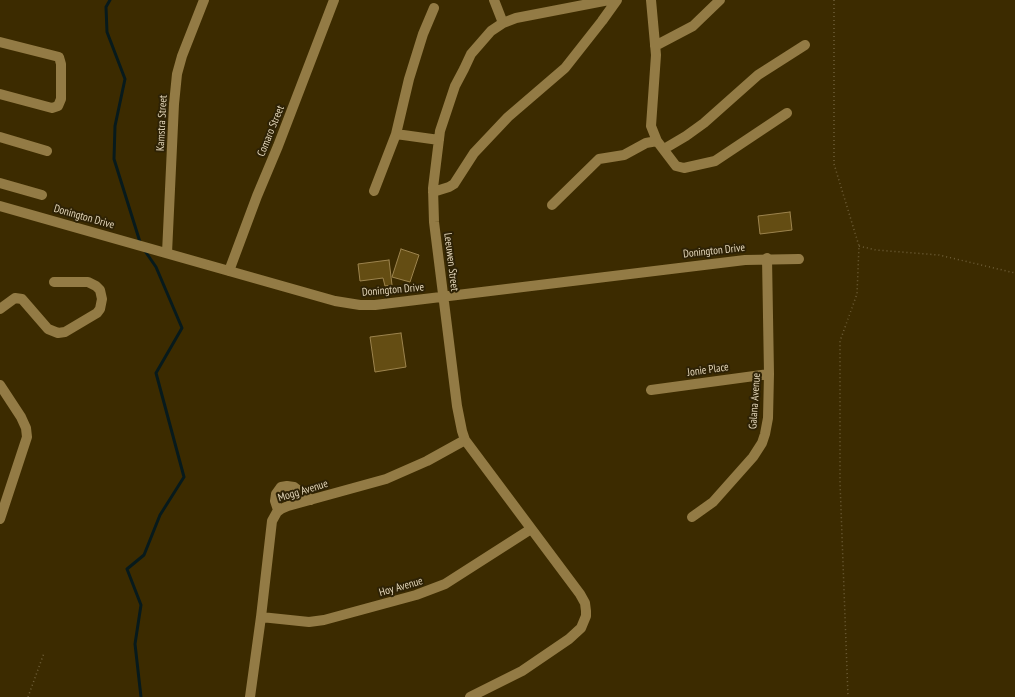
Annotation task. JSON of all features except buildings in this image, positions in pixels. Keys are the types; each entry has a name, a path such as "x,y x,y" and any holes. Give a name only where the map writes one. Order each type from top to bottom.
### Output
{"street":[{"name":"Kamstra Street","path":"163,252 177,74 182,56 204,0"},
{"name":"Comaro Street","path":"229,271 334,0"},
{"path":"494,0 503,23"},
{"name":"Leeuwen Street","path":"470,697 522,671 553,651 581,628 586,616 585,603 580,594 465,440 458,413 434,222 433,192 439,140 455,86 471,54 485,36 503,23 516,18 609,0"},
{"path":"433,192 454,184 474,153 508,117 565,68 617,0"},
{"path":"651,0 655,46 655,79 651,122 652,130 657,141 675,165 680,168 715,161 787,113"},
{"path":"655,46 693,26 720,0"},
{"path":"374,191 396,134 409,79 423,34 434,8"},
{"path":"0,42 59,57 61,64 61,99 58,106 52,108 0,94"},
{"path":"664,149 704,123 758,75 805,45"},
{"path":"396,134 439,140"},
{"path":"0,137 47,151"},
{"path":"552,205 597,160 624,155 646,143 657,141"},
{"path":"0,182 42,195"},
{"name":"Donington Drive","path":"0,206 335,301 352,304 375,305 675,267 767,258 799,259"},
{"name":"Galana Avenue","path":"692,517 713,502 753,457 762,443 768,418 769,374 767,258"},
{"path":"0,309 15,298 22,299 48,329 58,333 70,329 97,313 100,309 102,298 100,290 96,286 88,282 54,282"},
{"name":"Jonie Place","path":"651,390 769,374"},
{"path":"0,385 21,417 28,437 0,519"},
{"name":"Mogg Avenue","path":"250,697 272,521 278,510 386,479 427,461 465,440"},
{"path":"278,510 275,501 276,494 281,487 294,487 311,500"},
{"name":"Hoy Avenue","path":"261,617 309,622 324,620 424,593 445,584 531,529"}],"path":[{"path":"834,0 834,164 859,246 857,294 840,341 840,482 848,697"},
{"path":"859,246 876,250 939,255 1015,273"},
{"path":"28,697 44,653"}],"waterway":[{"path":"110,0 106,7 107,32 125,79 115,126 114,159 140,242"},
{"path":"141,697 135,644 141,605 127,569 144,555 160,515 184,477 156,373 182,328 156,267 145,251"}]}
